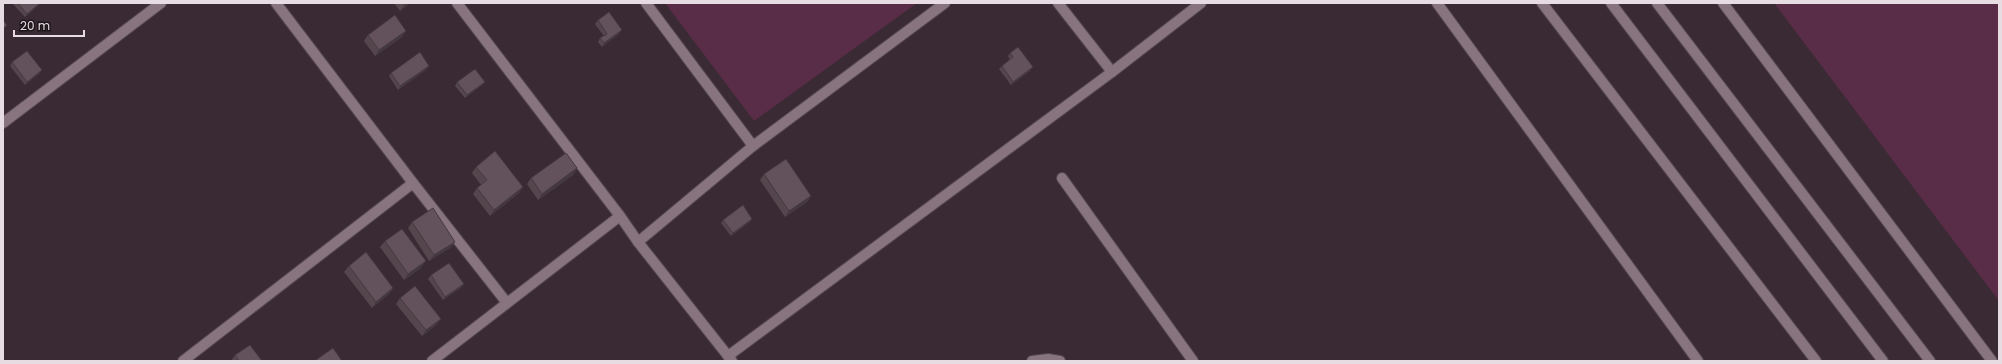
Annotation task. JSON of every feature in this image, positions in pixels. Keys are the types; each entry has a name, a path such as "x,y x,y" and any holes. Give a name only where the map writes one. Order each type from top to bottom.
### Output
{"street":[{"path":"3,123 161,3"},
{"path":"276,3 413,183 507,303"},
{"path":"457,3 620,216 638,242 730,358 1112,72 1201,3"},
{"path":"646,3 753,146"},
{"path":"638,242 753,146 945,3"},
{"path":"1058,3 1112,72"},
{"path":"1437,3 1698,361"},
{"path":"1542,3 1816,361"},
{"path":"1611,3 1883,361"},
{"path":"1657,3 1930,361"},
{"path":"1723,3 1992,361"},
{"path":"1062,178 1193,361"},
{"path":"183,361 413,183"},
{"path":"432,361 620,216"},
{"path":"1032,361 1048,359 1060,361"}],"shaded area":[{"path":"665,3 917,3 754,121"},
{"path":"1774,3 1999,3 1999,301"}],"building":[{"path":"18,3 40,3 27,14"},
{"path":"609,12 622,30 604,43 600,38 607,34 598,20"},
{"path":"395,15 406,31 379,50 368,35"},
{"path":"3,20 7,25 3,29"},
{"path":"1018,47 1033,67 1013,82 1002,66 1013,57 1010,53"},
{"path":"27,51 42,70 27,82 12,62"},
{"path":"420,52 429,66 400,86 391,73"},
{"path":"475,69 485,82 467,95 457,82"},
{"path":"495,151 523,187 494,210 477,188 487,180 476,167"},
{"path":"566,153 577,168 542,194 531,178"},
{"path":"786,159 811,196 789,211 764,174"},
{"path":"743,205 752,219 733,233 723,220"},
{"path":"433,208 455,242 434,255 412,222"},
{"path":"402,229 426,261 408,274 385,241"},
{"path":"366,252 393,288 376,302 349,266"},
{"path":"449,263 464,284 445,297 431,275"},
{"path":"415,286 441,319 426,330 400,298"},
{"path":"250,345 262,361 239,361 235,355"},
{"path":"333,348 342,361 316,360"}]}
